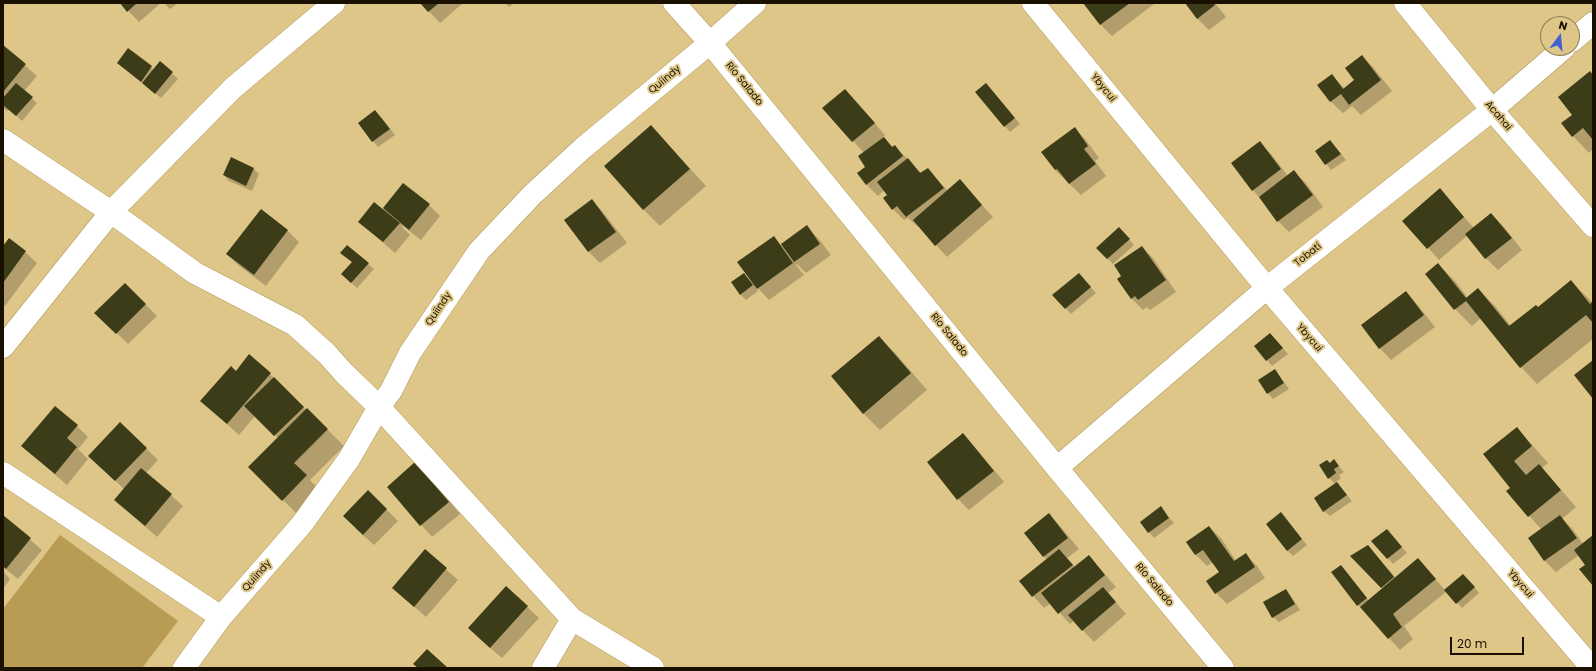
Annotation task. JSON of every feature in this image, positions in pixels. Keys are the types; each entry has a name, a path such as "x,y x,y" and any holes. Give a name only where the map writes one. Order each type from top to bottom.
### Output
{"street":[{"path":"3,347 111,212 233,88 334,3"},
{"name":"Río Salado","path":"674,3 710,43 1057,468 1223,668"},
{"name":"Quiindy","path":"184,668 221,617 302,524 349,459 391,391 410,353 480,251 532,195 583,148 710,43 755,3"},
{"name":"Ybycui","path":"1033,3 1267,288 1592,668"},
{"name":"Acahai","path":"1405,3 1492,110 1593,226"},
{"path":"1580,34 1593,23"},
{"name":"Tobatí","path":"1057,468 1267,288 1492,110 1555,56"},
{"path":"3,140 111,212 195,273 295,325 327,354 344,373 380,407 572,619 654,668"},
{"path":"3,473 221,617"},
{"path":"543,668 572,619"}],"shaded area":[{"path":"60,535 178,621 142,668 3,668 3,609"}],"building":[{"path":"120,3 137,3 127,12"},
{"path":"420,3 439,3 428,12"},
{"path":"1083,3 1130,3 1100,25"},
{"path":"1185,3 1213,3 1215,5 1197,19"},
{"path":"3,45 26,64 3,92"},
{"path":"128,48 152,66 141,82 117,63"},
{"path":"1362,55 1381,80 1349,105 1341,94 1330,102 1317,85 1332,74 1343,89 1354,80 1345,68"},
{"path":"160,61 173,72 155,94 142,83"},
{"path":"1590,71 1593,75 1593,140 1583,128 1572,137 1561,123 1572,115 1558,97"},
{"path":"16,83 33,97 16,116 3,105 3,98"},
{"path":"986,83 1015,118 1004,127 975,92"},
{"path":"845,89 875,123 852,142 822,108"},
{"path":"375,110 390,129 372,142 358,123"},
{"path":"651,125 690,169 643,210 604,166"},
{"path":"1075,127 1088,146 1084,149 1096,164 1069,184 1057,169 1055,170 1041,152"},
{"path":"884,137 892,147 895,145 903,156 866,185 857,173 865,167 858,156"},
{"path":"1330,140 1341,154 1325,165 1315,151"},
{"path":"1260,141 1281,169 1252,191 1231,163"},
{"path":"231,157 254,168 246,186 223,175"},
{"path":"908,158 920,173 928,168 944,188 906,217 897,206 892,210 883,198 887,195 877,182"},
{"path":"1294,170 1313,195 1277,222 1259,197"},
{"path":"960,179 982,205 935,246 913,220"},
{"path":"403,183 430,204 409,230 383,208"},
{"path":"1440,188 1464,217 1427,249 1402,221"},
{"path":"592,199 616,232 588,252 564,220"},
{"path":"374,202 400,223 383,242 358,222"},
{"path":"261,209 288,230 254,275 226,254"},
{"path":"1491,213 1512,238 1485,259 1465,234"},
{"path":"807,225 820,244 794,262 781,244"},
{"path":"1119,227 1130,239 1107,259 1096,248"},
{"path":"774,236 793,263 757,289 737,262"},
{"path":"9,238 26,251 3,283 3,246"},
{"path":"347,245 369,263 351,283 341,274 352,262 340,253"},
{"path":"1142,246 1166,280 1138,300 1135,296 1131,299 1117,279 1121,276 1114,265"},
{"path":"1438,263 1466,298 1478,288 1509,326 1536,305 1538,307 1571,280 1590,304 1593,301 1593,323 1586,315 1520,368 1466,301 1454,310 1425,274"},
{"path":"744,273 753,285 740,295 731,282"},
{"path":"1079,273 1091,287 1065,309 1052,295"},
{"path":"125,283 146,304 116,334 94,313"},
{"path":"1406,291 1424,315 1379,349 1361,325"},
{"path":"1270,333 1283,348 1266,361 1254,346"},
{"path":"879,336 911,373 863,414 831,376"},
{"path":"249,354 271,373 227,424 200,401 231,366 236,371"},
{"path":"1593,360 1593,399 1574,375"},
{"path":"1275,369 1284,383 1267,394 1258,380"},
{"path":"274,377 304,407 274,436 244,406"},
{"path":"55,406 78,425 67,438 77,447 55,474 21,446"},
{"path":"307,408 328,429 294,463 307,475 282,501 248,467"},
{"path":"120,422 147,448 115,481 88,456"},
{"path":"1517,427 1532,446 1514,461 1526,475 1539,464 1561,490 1528,517 1506,491 1510,488 1483,454"},
{"path":"963,433 994,471 957,500 927,462"},
{"path":"1334,459 1339,466 1334,469 1336,473 1328,479 1319,465 1327,460 1330,463"},
{"path":"415,462 449,502 420,526 387,487"},
{"path":"141,468 172,494 145,526 114,500"},
{"path":"1337,482 1347,495 1323,512 1314,498"},
{"path":"368,490 387,509 363,535 343,516"},
{"path":"1161,506 1169,518 1148,533 1140,522"},
{"path":"1281,512 1302,539 1287,551 1266,524"},
{"path":"1049,513 1068,538 1043,557 1024,533"},
{"path":"3,515 31,538 6,569 3,566"},
{"path":"1560,515 1577,538 1544,561 1528,538"},
{"path":"1209,526 1234,561 1246,553 1255,567 1215,594 1206,581 1219,572 1203,550 1195,555 1186,542"},
{"path":"1387,529 1402,547 1387,559 1371,541"},
{"path":"1593,535 1593,586 1579,569 1585,565 1574,550"},
{"path":"1368,545 1394,577 1381,588 1350,556"},
{"path":"425,549 447,568 414,607 392,588"},
{"path":"1059,549 1073,565 1032,597 1019,581"},
{"path":"1089,555 1105,575 1058,614 1041,593"},
{"path":"1418,558 1436,579 1393,614 1402,627 1388,639 1360,607"},
{"path":"1341,565 1367,598 1357,606 1331,572"},
{"path":"1463,574 1475,587 1456,604 1444,590"},
{"path":"506,586 528,606 490,648 468,628"},
{"path":"1103,587 1116,602 1082,631 1068,615"},
{"path":"1286,589 1295,604 1272,618 1263,602"},
{"path":"427,649 448,668 418,668 413,664"}]}
